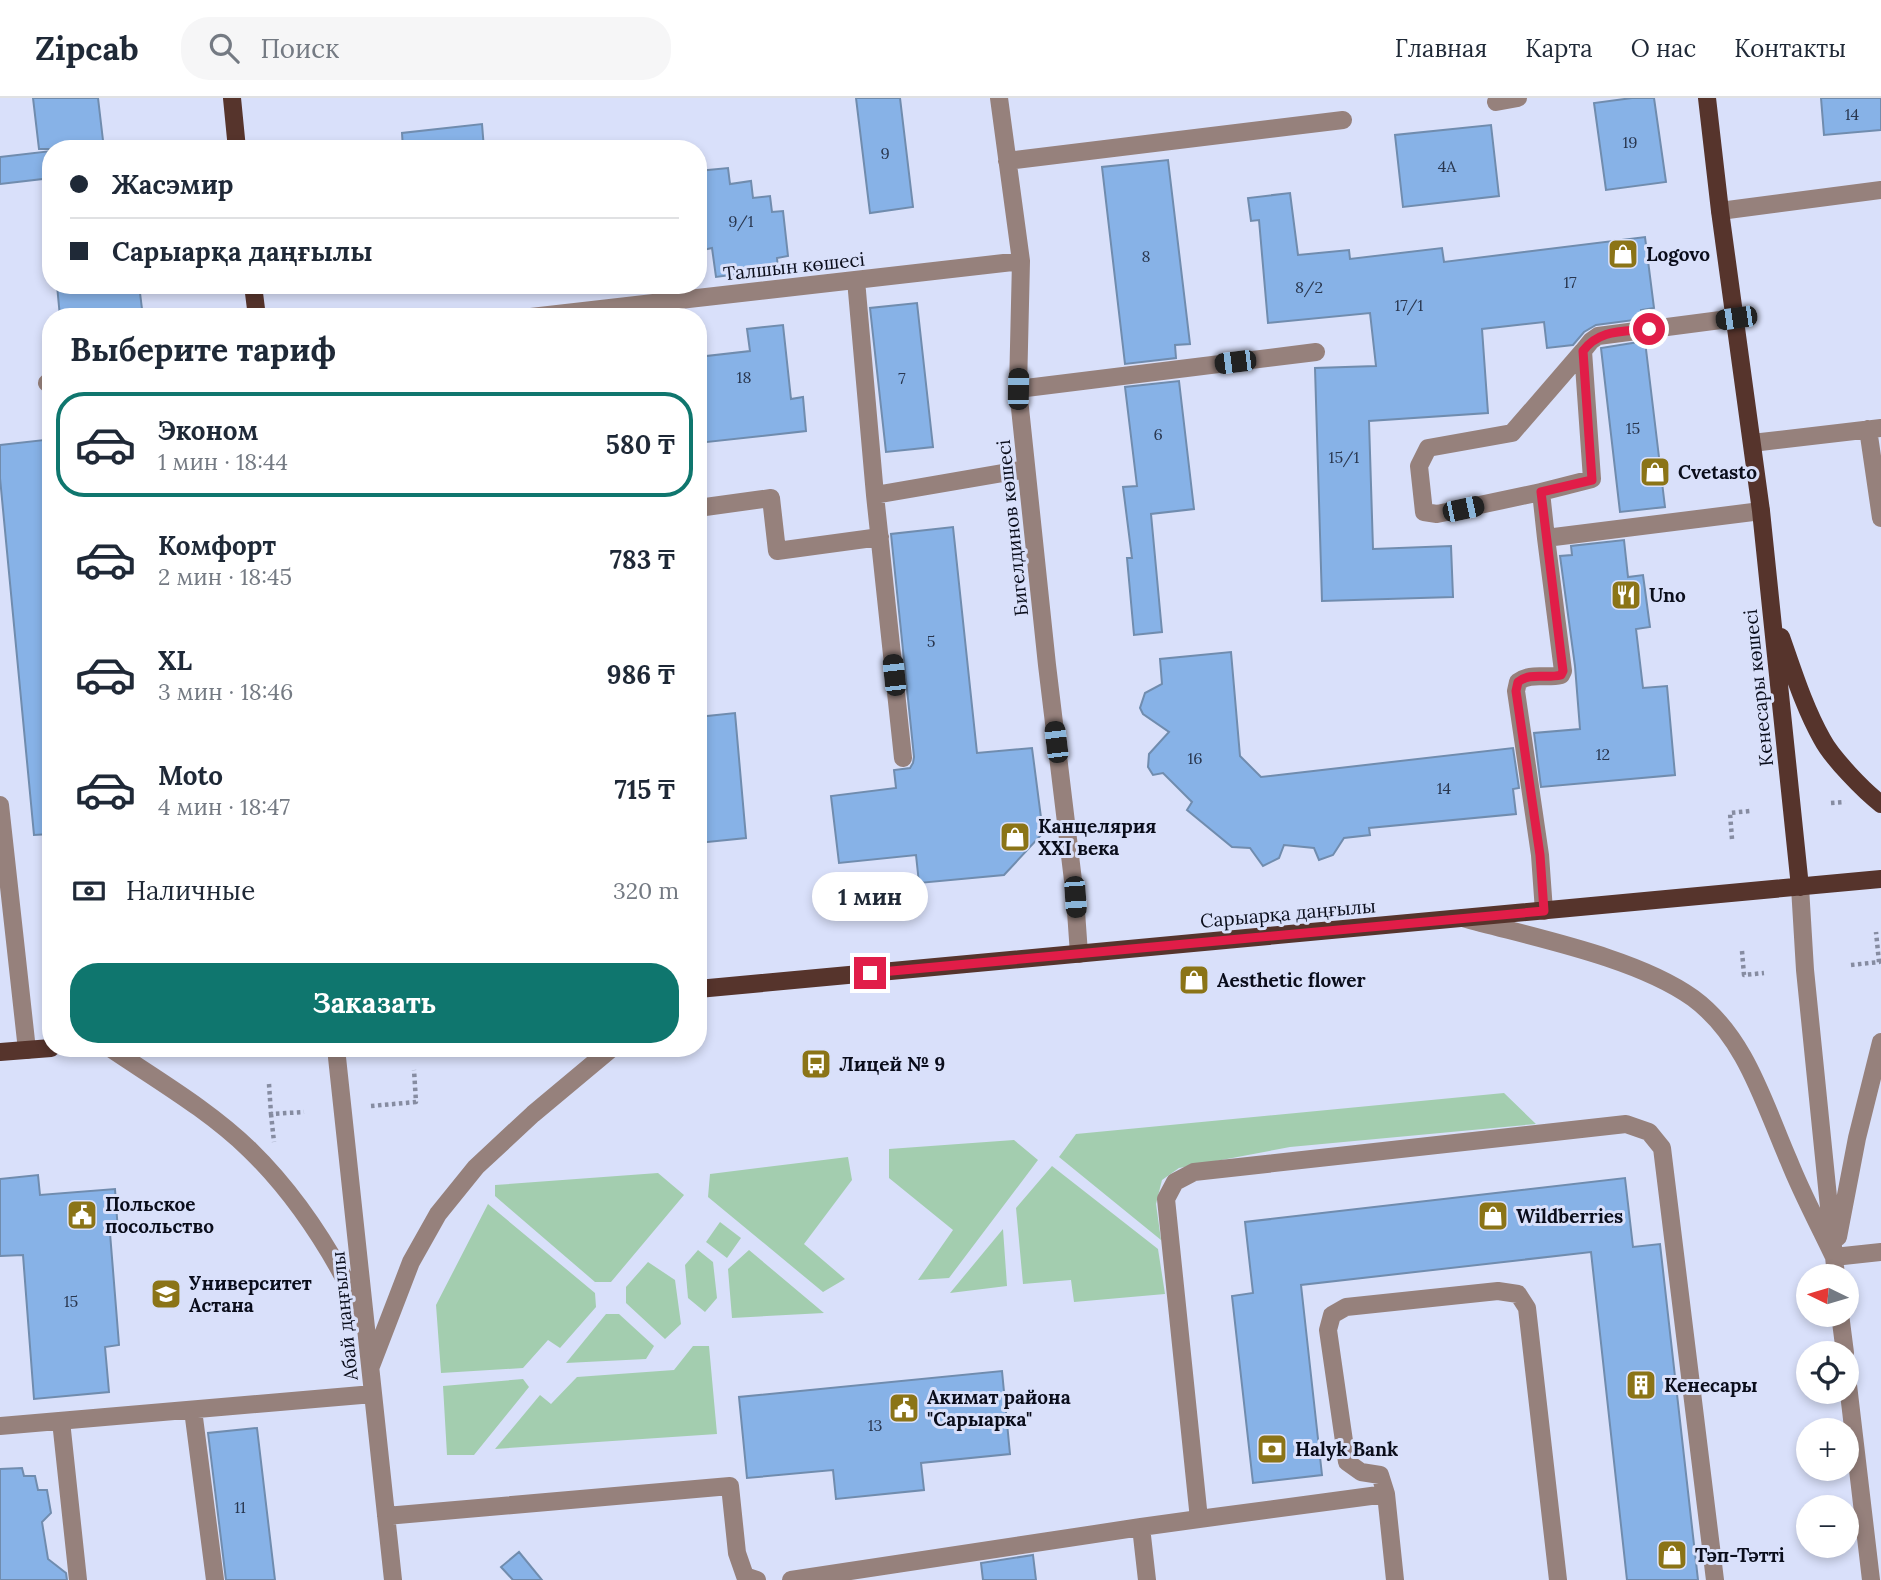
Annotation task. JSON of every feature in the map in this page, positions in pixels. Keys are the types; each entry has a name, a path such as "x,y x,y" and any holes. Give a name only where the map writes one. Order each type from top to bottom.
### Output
{"main road":[{"path":"232,98 236,140"},
{"name":"Кенесары көшесі","path":"1707,98 1761,511 1800,887"},
{"path":"1771,611 1799,687 1823,741 1868,794 1881,804"},
{"name":"Сарыарқа даңғылы","path":"707,991 1881,879"},
{"path":"0,1052 42,1049"}],"street":[{"name":"Бигелдинов көшесі","path":"999,98 1021,261 1018,389 1046,665 1075,897 1079,954"},
{"path":"1496,102 1518,98"},
{"path":"1007,161 1343,120"},
{"path":"1720,211 1881,190"},
{"name":"Талшын көшесі","path":"610,308 1021,261"},
{"path":"856,280 875,495 903,758"},
{"path":"1583,351 1592,480 1437,514 1424,512 1419,466 1429,447 1512,433 1591,341 1598,336 1736,318"},
{"path":"1018,389 1316,352"},
{"path":"1752,443 1875,429 1881,518"},
{"path":"875,495 1026,470"},
{"path":"1541,492 1563,671 1555,677 1526,676 1518,682 1516,691 1540,855 1544,911"},
{"path":"707,507 771,498 777,551 880,537"},
{"path":"1546,538 1761,511"},
{"path":"0,805 2,855 27,1050"},
{"name":"Кенесары көшесі","path":"1800,887 1805,970 1835,1264"},
{"path":"1463,918 1605,958 1655,977 1693,999 1739,1049 1834,1257"},
{"path":"1834,1257 1857,1138 1881,1042"},
{"path":"123,1057 215,1120 250,1150 310,1220 345,1279 365,1321"},
{"name":"Абай даңғылы","path":"337,1057 393,1580"},
{"path":"370,1369 411,1262 438,1214 476,1167 533,1114 601,1057"},
{"path":"1199,1518 1166,1199 1175,1182 1194,1172 1626,1124 1649,1132 1662,1148 1715,1580"},
{"path":"1834,1257 1881,1252"},
{"path":"1395,1580 1386,1494 1380,1475 1361,1472 1348,1462 1328,1329 1332,1315 1346,1307 1498,1291 1518,1294 1527,1308 1558,1580"},
{"path":"0,1426 373,1394"},
{"path":"1850,1404 1871,1580"},
{"path":"193,1410 215,1580"},
{"path":"61,1421 78,1580"},
{"path":"386,1516 730,1486 737,1553 746,1576 757,1580"},
{"path":"791,1580 1199,1518 1386,1494"},
{"path":"1141,1527 1147,1580"}],"path":[{"path":"1732,839 1730,813 1750,811"},
{"path":"1852,965 1879,962 1876,932"},
{"path":"1742,951 1744,975 1764,973"},
{"path":"371,1106 416,1102 414,1070"},
{"path":"269,1084 271,1114 304,1112"}],"green space":[{"path":"1504,1093 1536,1124 1290,1147 1179,1168 1162,1180 1156,1204 1161,1240 1059,1157 1076,1134"},
{"path":"1014,1140 1038,1160 949,1278 918,1280 953,1230 889,1178 889,1149"},
{"path":"848,1157 852,1180 804,1244 845,1279 823,1292 708,1197 710,1174"},
{"path":"1052,1166 1158,1249 1165,1294 1074,1302 1071,1280 1023,1284 1016,1208"},
{"path":"658,1173 684,1195 611,1282 595,1282 495,1196 495,1185"},
{"path":"488,1204 595,1293 596,1307 560,1348 548,1340 523,1368 441,1373 436,1305"},
{"path":"720,1222 741,1238 727,1258 706,1242"},
{"path":"1003,1229 1007,1286 950,1293"},
{"path":"698,1250 713,1262 717,1298 705,1312 688,1298 685,1265"},
{"path":"749,1250 824,1313 732,1318 728,1269"},
{"path":"648,1262 675,1280 681,1324 665,1339 626,1303 626,1287"},
{"path":"606,1314 619,1314 654,1346 646,1359 566,1363"},
{"path":"693,1346 709,1346 717,1434 495,1449 540,1395 551,1404 577,1377 674,1370"},
{"path":"523,1379 529,1387 474,1455 447,1455 443,1386"}],"building":[{"path":"33,98 98,98 103,140 42,140 42,149 39,149"},
{"path":"856,98 900,98 913,207 870,213"},
{"path":"1654,98 1666,182 1606,190 1594,103"},
{"path":"1821,98 1881,98 1881,130 1824,135"},
{"path":"482,124 483,140 402,140 402,133"},
{"path":"1491,125 1499,196 1403,207 1395,135"},
{"path":"42,152 42,179 0,184 0,157"},
{"path":"1168,160 1190,344 1175,345 1176,358 1125,364 1102,167"},
{"path":"728,168 730,184 751,181 753,198 770,196 772,212 783,211 788,256 777,258 778,269 716,277 712,248 707,249 707,170"},
{"path":"1290,193 1298,255 1349,250 1350,259 1442,248 1444,262 1645,237 1654,308 1641,310 1642,319 1596,325 1584,332 1573,345 1547,348 1544,322 1482,329 1488,413 1369,421 1373,549 1451,546 1453,597 1322,601 1315,368 1376,366 1370,313 1268,323 1259,220 1251,221 1248,198"},
{"path":"58,294 140,294 142,308 59,308"},
{"path":"917,303 933,447 886,452 870,308"},
{"path":"783,325 791,399 803,397 806,431 707,442 707,356 750,351 747,329"},
{"path":"1645,341 1665,507 1620,512 1601,348"},
{"path":"1179,381 1194,509 1151,514 1162,632 1134,635 1127,558 1132,558 1123,487 1137,486 1125,387"},
{"path":"42,440 42,835 34,835 0,478 0,445"},
{"path":"953,527 977,753 1032,748 1043,833 1004,875 919,883 916,855 839,863 831,796 896,788 894,770 910,768 913,763 891,534"},
{"path":"1624,540 1628,577 1643,575 1650,627 1636,629 1643,688 1667,686 1675,775 1541,787 1534,733 1580,729 1575,666 1560,556 1572,555 1571,546"},
{"path":"1231,652 1240,756 1261,777 1513,748 1519,788 1513,789 1516,814 1369,828 1370,835 1344,838 1333,855 1319,860 1314,848 1284,845 1279,858 1263,866 1250,848 1232,847 1187,810 1192,802 1163,773 1153,775 1148,767 1149,754 1169,732 1143,714 1140,708 1145,693 1162,684 1160,659"},
{"path":"735,713 746,838 707,842 707,716"},
{"path":"38,1175 40,1195 115,1189 118,1232 110,1233 119,1345 105,1347 109,1392 34,1399 23,1255 0,1256 0,1179"},
{"name":"Кенесары","path":"1625,1178 1633,1247 1660,1244 1698,1580 1627,1580 1591,1252 1301,1285 1322,1475 1253,1483 1232,1296 1253,1293 1245,1222"},
{"path":"1002,1371 1010,1454 921,1463 924,1490 836,1499 833,1470 747,1478 739,1397"},
{"path":"257,1428 275,1580 226,1580 208,1433"},
{"path":"22,1468 24,1476 35,1476 38,1490 47,1490 51,1513 42,1522 48,1559 66,1573 67,1580 0,1580 0,1469"},
{"path":"519,1552 542,1580 513,1580 501,1567"},
{"path":"1033,1555 1036,1580 983,1580 981,1563"}],"place":[{"name":"Logovo","path":"1623,254"},
{"name":"Cvetasto","path":"1655,472"},
{"name":"Uno","path":"1626,595"},
{"name":"Канцелярия XXI века","path":"1015,837"},
{"name":"Aesthetic flower","path":"1194,980"},
{"name":"Лицей № 9","path":"816,1064"},
{"name":"Польское посольство","path":"82,1215"},
{"name":"Wildberries","path":"1493,1216"},
{"name":"Университет Астана","path":"166,1294"},
{"name":"Кенесары","path":"1641,1385"},
{"name":"Акимат района \"Сарыарка\"","path":"904,1408"},
{"name":"Halyk Bank","path":"1272,1449"},
{"name":"Тәп-Тәтті","path":"1672,1555"}],"route":[{"path":"870,973 1544,911 1540,855 1516,691 1518,682 1526,676 1555,677 1563,671 1541,492 1592,480 1583,351 1598,336 1649,329"}]}
